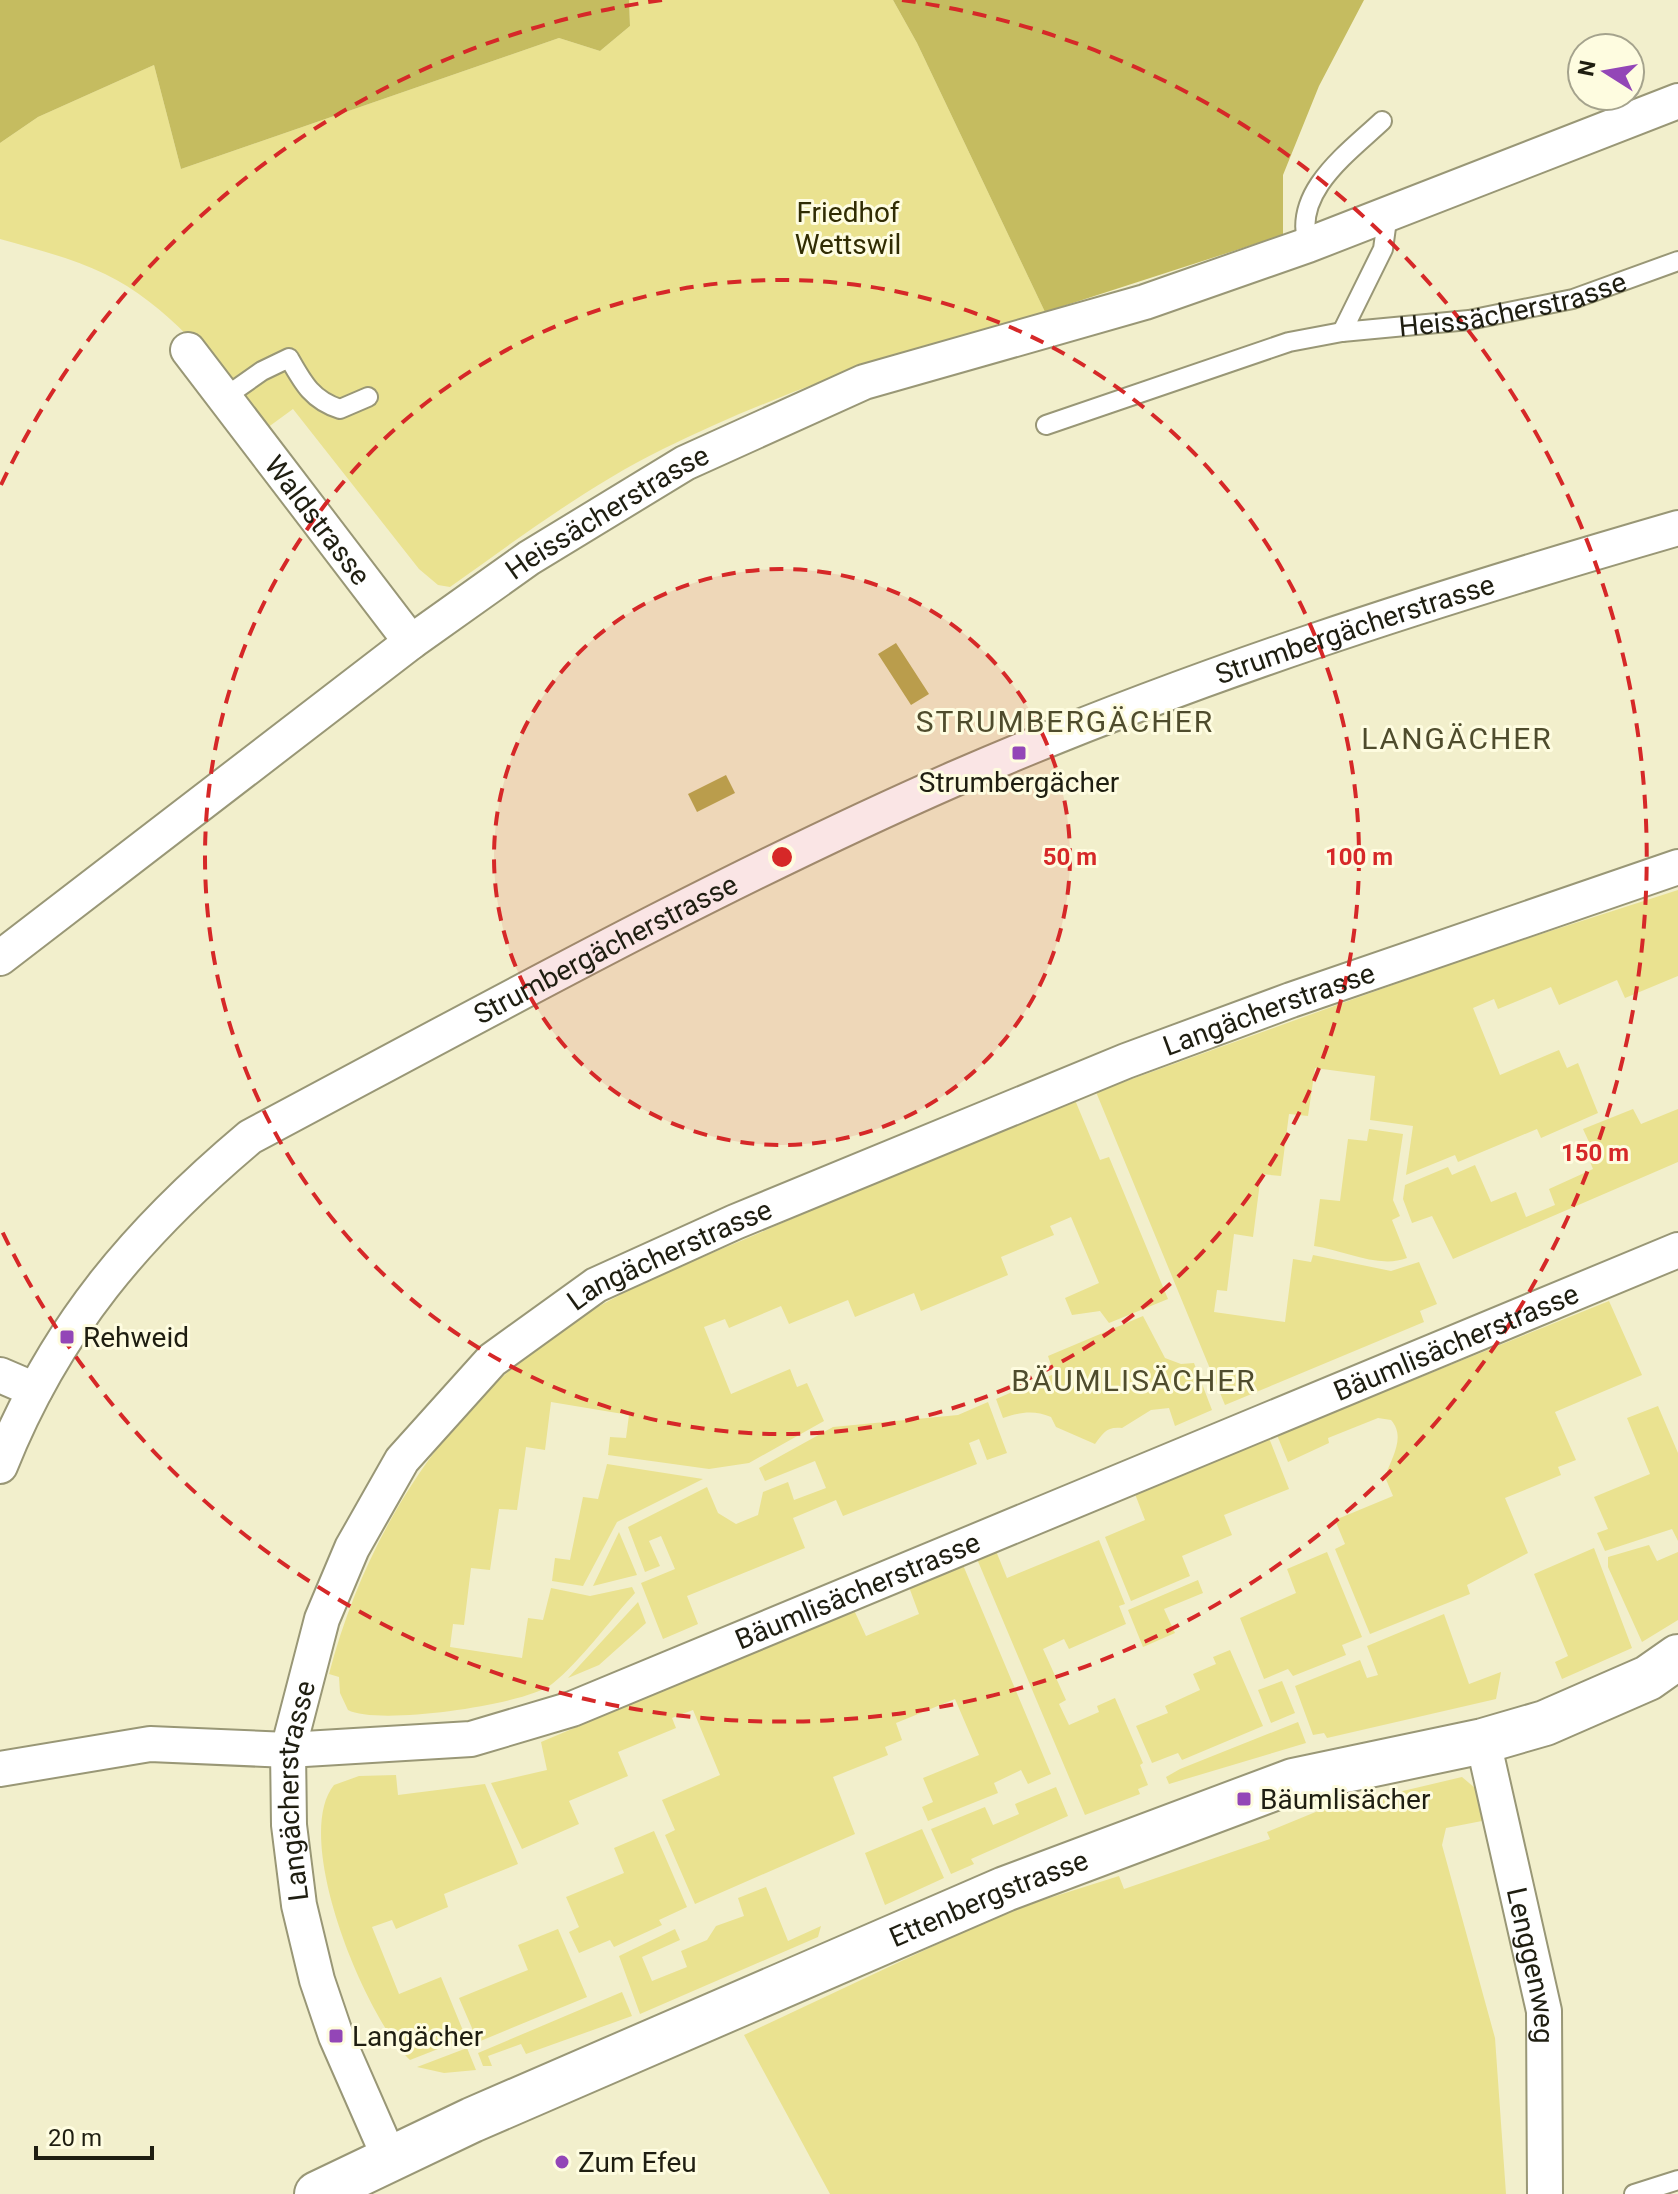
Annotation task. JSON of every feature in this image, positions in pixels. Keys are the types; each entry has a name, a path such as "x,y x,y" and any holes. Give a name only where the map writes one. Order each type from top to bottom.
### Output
{"street":[{"name":"Heissächerstrasse","path":"0,958 411,642 529,558 658,478 864,382 1145,302 1308,245 1678,101"},
{"name":"Waldstrasse","path":"188,350 411,642"},
{"name":"Strumbergächerstrasse","path":"0,1466 35,1390 126,1254 193,1186 250,1137 628,935 811,844 957,778 1173,692 1410,609 1678,528"},
{"name":"Langächerstrasse","path":"390,2159 336,2036 317,1980 298,1891 289,1825 288,1750 322,1619 352,1548 402,1460 492,1360 596,1285 735,1222 1126,1061 1291,1000 1678,867"},
{"name":"Bäumlisächerstrasse","path":"0,1769 150,1744 288,1750 471,1739 572,1709 1678,1250"},
{"path":"0,1375 35,1390"},
{"name":"Ettenbergstrasse","path":"317,2194 390,2159 1005,1889 1293,1781 1483,1741 1545,1723 1648,1678 1678,1657"},
{"name":"Lenggenweg","path":"1483,1741 1544,2011 1545,2194"}],"lane":[{"path":"1308,245 1303,229 1317,183 1382,121"},
{"name":"Heissächerstrasse","path":"1342,332 1383,249 1388,213"},
{"name":"Heissächerstrasse","path":"1046,425 1289,342 1342,332 1469,320 1573,299 1678,261"},
{"path":"225,397 262,371 289,358 306,390 323,403 340,409 368,397"},
{"path":"1634,2194 1678,2180"}],"green space":[{"name":"Friedhof Wettswil","path":"629,0 893,0 917,43 1045,312 851,371 709,427 608,479 450,587 438,585 419,569 293,409 267,428 194,342 130,288 80,263 0,239 0,143 38,117 154,65 181,169 559,38 600,51 630,26"},
{"path":"1678,890 1678,976 1625,998 1617,980 1559,1005 1551,987 1498,1009 1494,999 1473,1008 1500,1075 1559,1050 1567,1068 1578,1063 1598,1113 1541,1138 1537,1129 1458,1162 1455,1155 1406,1175 1413,1126 1370,1120 1375,1076 1315,1068 1308,1116 1289,1114 1281,1176 1261,1174 1253,1237 1234,1234 1227,1291 1217,1290 1214,1312 1285,1322 1293,1259 1311,1262 1313,1255 1391,1271 1419,1262 1437,1304 1420,1311 1424,1322 1225,1405 1096,1092 1470,957"},
{"path":"1075,1100 1100,1160 1109,1157 1168,1299 1109,1323 1100,1311 1072,1315 1065,1298 1099,1283 1071,1217 1050,1226 1054,1235 1001,1257 1008,1275 921,1311 914,1293 855,1317 848,1300 789,1324 781,1306 729,1328 725,1319 704,1327 731,1394 790,1369 797,1387 807,1383 824,1421 749,1463 709,1469 608,1455 610,1437 626,1438 629,1415 551,1402 545,1450 526,1447 517,1510 499,1509 490,1570 471,1568 464,1625 453,1624 450,1647 522,1658 528,1618 543,1620 551,1588 590,1596 632,1587 635,1593 574,1664 552,1684 537,1692 452,1711 389,1716 348,1710 340,1693 339,1677 329,1674 345,1620 391,1518 421,1471 455,1427 493,1386 535,1349 581,1317 651,1280"},
{"path":"1633,1109 1641,1124 1678,1109 1678,1162 1453,1259 1432,1216 1412,1223 1403,1199 1405,1185 1448,1167 1452,1175 1475,1165 1491,1202 1516,1192 1526,1217 1555,1205 1549,1189 1593,1169 1583,1145 1589,1142 1583,1129"},
{"path":"1369,1129 1403,1134 1393,1200 1400,1216 1392,1220 1407,1258 1396,1261 1373,1260 1314,1246 1320,1199 1340,1201 1348,1139 1367,1141"},
{"path":"1609,1301 1642,1375 1555,1412 1576,1460 1558,1467 1561,1475 1505,1498 1528,1553 1467,1585 1470,1594 1370,1634 1335,1549 1345,1544 1335,1520 1393,1496 1385,1477 1398,1440 1395,1427 1391,1420 1378,1418 1328,1438 1329,1443 1288,1462 1277,1435"},
{"path":"1143,1316 1165,1358 1181,1364 1194,1363 1212,1410 1175,1426 1169,1408 1151,1410 1122,1428 1106,1431 1095,1444 1056,1427 1051,1417 1039,1413 1003,1418 996,1399 1054,1374 1048,1356"},
{"path":"988,1402 1007,1453 987,1460 979,1439 969,1443 977,1464 843,1516 836,1500 793,1518 805,1548 687,1596 698,1624 663,1639 641,1583 675,1569 661,1536 649,1541 660,1566 645,1572 628,1527 707,1487 718,1513 736,1524 758,1515 763,1492 788,1482 794,1500 826,1488 815,1461 765,1481 759,1468 833,1427 958,1415"},
{"path":"1658,1406 1678,1453 1678,1541 1672,1529 1605,1551 1597,1533 1608,1529 1594,1497 1650,1474 1627,1418"},
{"path":"1269,1438 1289,1489 1224,1515 1232,1535 1182,1556 1190,1576 1131,1601 1105,1537 1145,1520 1135,1494"},
{"path":"607,1464 703,1479 617,1522 583,1586 552,1581 555,1558 570,1560 583,1497 598,1499"},
{"path":"619,1532 637,1575 593,1586"},
{"path":"1099,1540 1125,1604 1119,1606 1126,1624 1069,1649 1064,1639 1043,1649 1066,1700 1059,1704 1069,1725 1099,1712 1097,1706 1115,1698 1143,1763 1140,1765 1148,1785 1138,1789 1140,1794 1085,1815 977,1559 996,1551 1007,1578"},
{"path":"1649,1545 1657,1561 1678,1552 1678,1620 1642,1642 1608,1567 1608,1557"},
{"path":"1594,1548 1632,1648 1562,1679 1555,1662 1568,1656 1534,1574"},
{"path":"1327,1552 1362,1637 1342,1645 1346,1655 1293,1676 1288,1669 1264,1679 1240,1618 1296,1593 1287,1569"},
{"path":"963,1565 1051,1774 1028,1784 1021,1770 994,1783 998,1793 928,1821 922,1807 933,1802 923,1778 979,1755 955,1699 896,1723 902,1740 885,1747 888,1755 833,1777 855,1834 695,1904 665,1835 675,1830 662,1800 720,1775 693,1710 672,1718 676,1728 618,1752 628,1776 569,1801 579,1824 522,1849 491,1783 547,1770 541,1742 854,1610 866,1636 919,1614 909,1587"},
{"path":"1198,1580 1203,1593 1164,1609 1175,1633 1143,1647 1128,1610"},
{"path":"638,1602 646,1623 599,1665 568,1678"},
{"path":"1444,1614 1469,1684 1501,1672 1496,1699 1327,1738 1324,1733 1313,1735 1295,1686 1360,1660 1367,1678 1378,1675 1367,1646"},
{"path":"1230,1650 1263,1726 1182,1760 1178,1753 1152,1763 1136,1726 1168,1713 1165,1706 1200,1690 1193,1674 1216,1664 1213,1657"},
{"path":"1282,1681 1295,1713 1271,1723 1258,1690"},
{"path":"1298,1722 1306,1743 1169,1784 1166,1777 1180,1769"},
{"path":"396,1775 398,1795 485,1784 518,1864 444,1894 448,1907 396,1929 392,1920 372,1927 399,1994 441,1977 466,2038 410,2060 392,2038 355,1968 327,1884 321,1844 323,1810 334,1785 359,1776"},
{"path":"1462,1777 1475,1788 1482,1821 1446,1828 1442,1845 1495,2038 1506,2194 830,2194 744,2035 1008,1911 1119,1876 1124,1889 1270,1839 1267,1832 1318,1811"},
{"path":"1056,1787 1068,1816 971,1859 974,1864 951,1874 931,1829 985,1807 993,1825 1019,1814 1015,1804"},
{"path":"922,1829 944,1878 885,1905 865,1853"},
{"path":"654,1831 687,1907 659,1920 662,1925 614,1947 610,1940 579,1953 569,1932 579,1927 566,1897 624,1873 614,1848"},
{"path":"766,1887 788,1941 821,1926 818,1937 640,2014 619,1956 675,1929 680,1940 642,1957 652,1981 687,1967 681,1951 707,1940 716,1926 744,1916 738,1898"},
{"path":"558,1929 587,1997 478,2042 459,1998 528,1970 518,1945"},
{"path":"622,1992 632,2016 526,2054 521,2044 488,2056 492,2066 483,2066 478,2053"},
{"path":"467,2048 476,2070 444,2073 417,2067"}],"shaded area":[{"path":"0,0 629,0 630,26 600,51 559,38 181,169 154,65 38,117 0,143"},
{"path":"893,0 1364,0 1319,86 1283,175 1283,235 1045,312 917,43"},
{"path":"896,643 929,694 911,705 878,654"},
{"path":"726,775 735,793 697,812 688,794"}],"place":[{"name":"Strumbergächer","path":"1019,753"},
{"name":"Rehweid","path":"67,1337"},
{"name":"Bäumlisächer","path":"1244,1799"},
{"name":"Langächer","path":"336,2036"},
{"name":"Zum Efeu","path":"562,2162"}],"district":[{"name":"STRUMBERGÄCHER","path":"1065,721"},
{"name":"LANGÄCHER","path":"1457,738"},
{"name":"BÄUMLISÄCHER","path":"1134,1380"}]}
